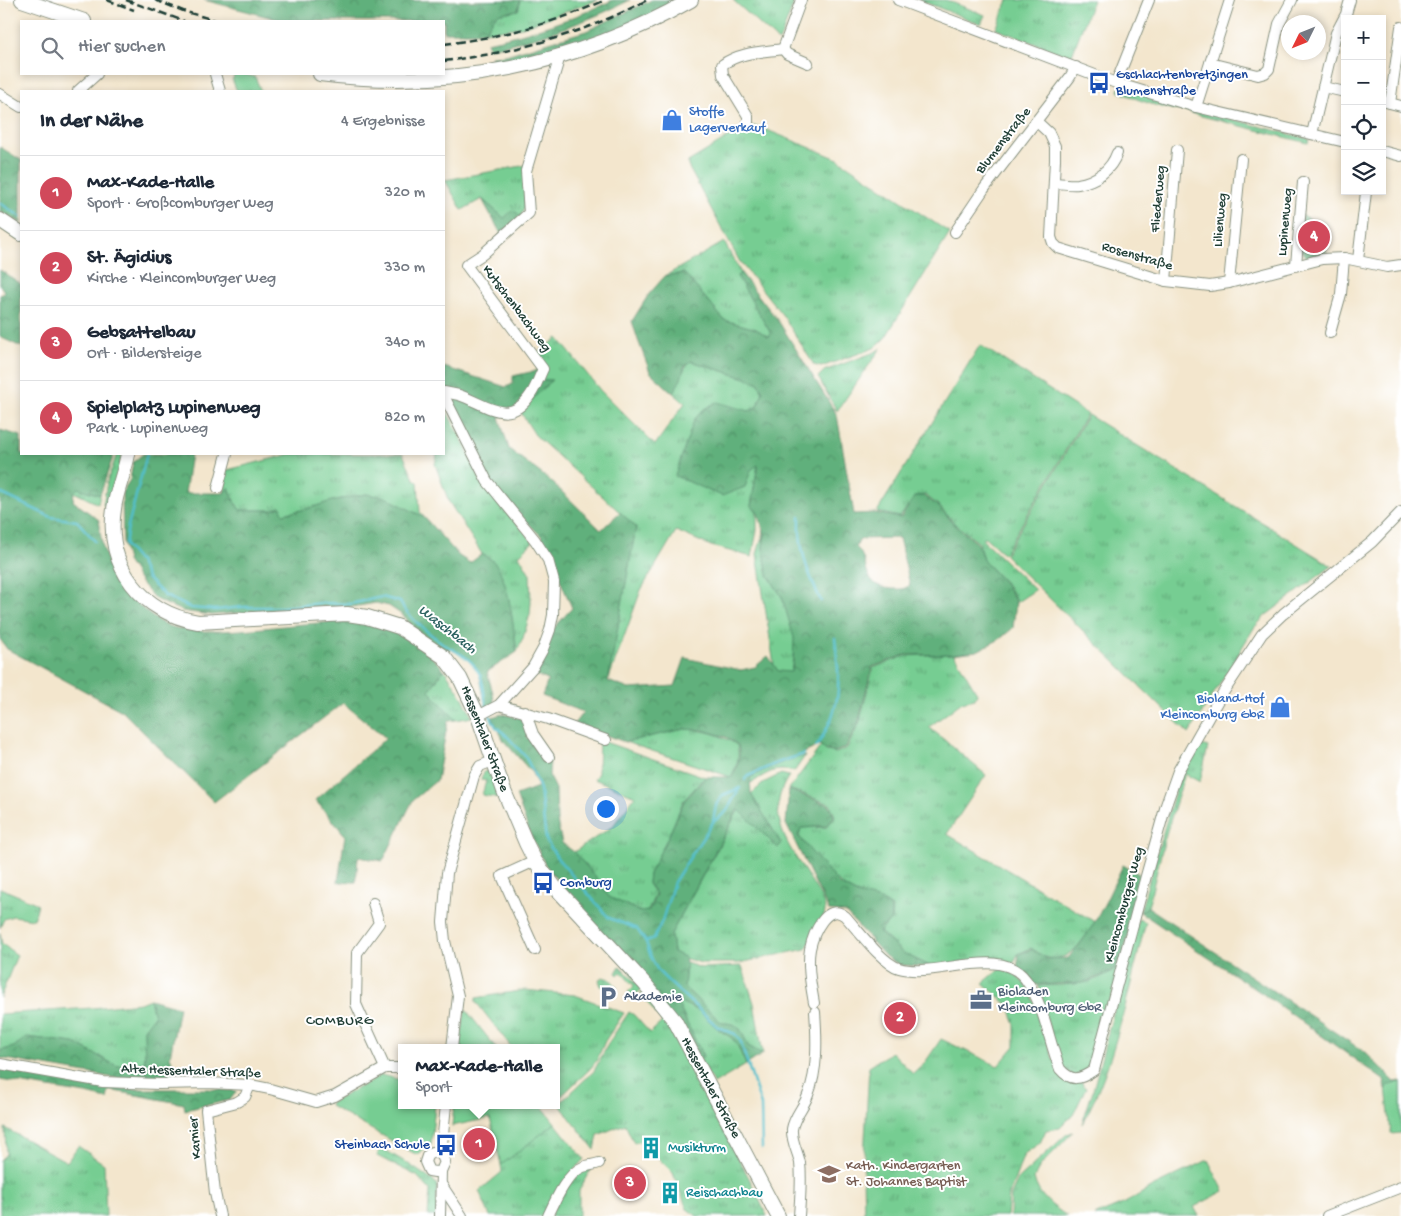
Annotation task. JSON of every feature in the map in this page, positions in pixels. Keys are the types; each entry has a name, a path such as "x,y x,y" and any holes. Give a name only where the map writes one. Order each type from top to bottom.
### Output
{"main road":[{"path":"22,0 81,20"},
{"path":"329,75 365,79 411,80 471,75 535,64 611,39 637,28 691,0"},
{"path":"3,222 20,226"},
{"path":"3,222 20,233"},
{"name":"Hessentaler Straße","path":"128,455 113,510 113,537 117,557 126,575 141,595 154,606 182,619 198,622 348,614 367,617 399,626 444,657 460,678 478,716 493,761 522,834 535,861 554,886 645,984 674,1021 778,1216"}],"street":[{"path":"783,49 802,0"},
{"path":"898,0 1116,83 1196,107 1341,141"},
{"path":"1116,83 1149,0"},
{"path":"1196,107 1230,0"},
{"path":"1210,63 1258,75 1265,74 1269,68 1280,24 1292,0"},
{"path":"1312,134 1336,33 1346,14 1350,0"},
{"path":"1401,27 1386,102 1401,106"},
{"path":"783,49 788,54 808,63"},
{"path":"748,123 748,116 724,75 722,65 729,59 746,54 783,49"},
{"name":"Kutschenbachweg","path":"445,392 459,395 496,412 509,412 522,405 532,394 543,369 466,265 483,254 529,213 526,171 560,56"},
{"name":"Blumenstraße","path":"955,232 984,188 1076,67"},
{"path":"79,90 96,75"},
{"path":"218,76 220,90"},
{"path":"1323,87 1341,91"},
{"path":"0,94 20,106"},
{"name":"Rosenstraße","path":"1036,121 1049,133 1054,146 1051,237 1053,244 1058,248 1166,281 1210,286 1229,283 1322,259 1344,258 1387,267 1401,265"},
{"name":"Fliederweg","path":"1166,281 1177,150"},
{"path":"1386,152 1401,156"},
{"path":"1054,183 1078,184 1093,179 1105,172 1115,159 1117,153"},
{"name":"Lilienweg","path":"1229,283 1241,159"},
{"name":"Lupinenweg","path":"1296,265 1303,182"},
{"path":"1358,260 1366,195"},
{"path":"1330,333 1341,294 1344,258"},
{"path":"445,398 487,481 535,540 548,560 554,582 553,615 550,630 543,649 533,667 499,705 478,716"},
{"path":"218,488 227,455"},
{"name":"Kleincomburger Weg","path":"799,1216 800,1162 792,1131 796,1117 808,1097 812,1081 816,1053 814,1007 809,965 810,949 816,931 827,914 832,911 839,912 845,916 885,960 898,968 915,970 992,962 1012,968 1026,979 1040,1006 1060,1069 1066,1076 1074,1078 1094,1070 1166,805 1178,771 1217,702 1262,634 1283,614 1372,542 1401,512"},
{"path":"499,705 524,711 606,740"},
{"path":"524,711 532,734 548,757"},
{"path":"452,1044 458,996 445,941 443,922 447,873 474,776 480,766 493,761"},
{"path":"535,861 502,876 535,950"},
{"path":"373,903 379,923 357,953 356,1004 386,1068"},
{"name":"Alte Hessentaler Straße","path":"0,1064 103,1082 250,1085 316,1102 335,1096 386,1068 398,1068"},
{"name":"Karnier","path":"220,1216 215,1193 206,1110 237,1102 245,1097 250,1085"},
{"path":"440,1216 441,1170 445,1162 441,1154 446,1109"},
{"path":"441,1154 432,1152 427,1156 425,1162 429,1170 435,1172 441,1170"},
{"path":"548,1216 563,1187 572,1176 582,1167 599,1164"},
{"path":"441,1184 462,1216"},
{"path":"1327,1216 1401,1187"}],"green space":[{"path":"204,0 520,0 518,10 497,14 484,32 445,32 445,20 280,20"},
{"path":"520,0 598,0 522,27 485,32 497,14 518,10"},
{"path":"613,0 630,0 561,29 489,48 487,42 552,25"},
{"path":"652,0 683,0 613,34 495,68 491,56 506,55 586,31"},
{"path":"733,0 795,0 779,42"},
{"path":"919,0 946,0 985,15 981,24"},
{"path":"1008,0 1093,0 1071,57 996,29"},
{"path":"233,75 255,77 261,90 237,90 232,79 234,78"},
{"path":"1119,88 1196,111 1156,106 1118,91"},
{"path":"1200,111 1309,139 1308,143 1190,113"},
{"path":"753,126 838,159 950,233 885,338 874,348 821,367 814,365 784,317 740,262 688,166 688,162 744,128"},
{"path":"0,147 20,159 20,222 0,212"},
{"path":"527,165 524,208 521,216 504,218 482,199 462,210 445,180"},
{"path":"482,199 504,218 513,210 521,216 501,234"},
{"path":"1303,215 1328,231 1326,252 1307,257 1303,253 1300,237"},
{"path":"724,242 741,273 737,276 770,332 769,337 756,329 724,320 684,273 665,276"},
{"path":"0,270 20,283 20,347 0,337 0,295 5,293 0,285"},
{"path":"684,273 724,320 756,329 769,337 770,332 737,276 741,273 779,322 837,415 854,514 875,513 901,518 915,496 924,496 938,506 955,525 978,544 983,560 1007,586 1016,602 1013,628 1000,639 977,651 953,654 905,655 872,667 858,724 846,747 835,752 826,750 820,745 750,778 751,794 781,843 778,848 738,809 671,934 673,952 685,957 684,987 722,1023 737,1026 748,1046 763,1054 746,1065 737,1044 732,1038 718,1029 699,1011 676,1000 703,1057 699,1059 546,866 530,834 516,795 538,787 532,773 504,741 492,717 502,714 520,718 550,760 549,775 556,789 557,821 562,843 574,852 596,877 609,897 641,912 649,911 656,894 648,883 649,874 684,801 706,777 732,777 738,761 738,745 726,737 703,730 684,729 625,742 574,724 583,712 542,696 548,680 533,674 552,630 572,608 542,537 484,480 445,396 445,367 506,387 513,384 513,376 539,370 540,380 552,380 520,411 499,417 509,449 552,482 601,530 620,512 636,527 608,681 629,689 675,686 685,658 741,670 755,667 768,656 778,671 791,672 794,638 782,597 768,575 763,548 765,534 757,511 751,506 758,465 751,470 745,487 722,496 675,476 694,420 704,409 717,402 749,411 757,407 763,392 758,382 691,361 684,367 681,379 673,393 650,372 632,321 649,294 665,276","holes":["899,538 910,585 892,589 882,587 870,578 860,552 856,547 860,539"]},
{"path":"558,338 600,390 655,445 685,403 673,393 682,372 691,361 758,382 763,392 757,407 749,411 717,403 704,409 694,420 745,487 751,469 758,464 751,506 757,511 757,530 752,557 711,546 676,531 641,590 608,681 636,527 535,435 520,411 551,380 540,380 535,355"},
{"path":"980,345 1087,414 1004,554 985,537 982,539 1035,590 1017,602 1008,586 983,560 979,543 955,524 938,505 925,495 915,496 900,517 877,512"},
{"path":"881,348 837,411 818,377 824,371"},
{"path":"445,409 460,435 482,484 533,542 519,555 530,574 531,602 530,614 517,652 509,600 494,562 482,554 449,502 435,464 437,456 445,455"},
{"path":"1088,415 1332,566 1265,616 1254,628 1189,734 1005,555"},
{"path":"0,430 20,436 20,455 114,455 100,495 78,488 74,492 73,501 99,520 106,558 114,574 138,604 162,623 196,631 239,630 339,621 373,625 404,637 418,646 444,669 429,691 456,720 448,721 437,780 413,800 383,861 358,857 356,882 338,882 345,835 315,800 386,738 343,703 214,802 122,711 7,649 0,639"},
{"path":"117,455 122,455 110,505 103,505 107,482"},
{"path":"142,455 191,455 185,493 224,493 229,487 234,501 240,510 272,510 281,507 283,514 366,494 385,497 424,517 459,556 470,563 482,554 492,560 500,572 507,593 517,652 487,672 494,703 486,708 479,672 467,658 450,648 447,654 413,628 405,617 389,606 376,603 352,607 310,607 212,615 182,611 155,599 141,583 127,561 123,544 122,492 130,480 133,462"},
{"path":"287,455 403,455 414,479 418,482 420,512 424,517 385,497 366,494 282,514 281,507 272,510 240,510 234,501 229,487 224,493 227,470"},
{"path":"78,488 100,495 98,504 74,492"},
{"path":"764,531 763,548 768,575 782,597 795,638 791,673 778,671 774,665 757,554"},
{"path":"954,654 977,693 975,699 962,702 929,727 986,775 947,834 1095,922 1076,948 1064,956 1048,958 1031,948 1018,954 1013,964 991,958 932,967 903,953 880,932 891,919 892,907 882,901 856,893 831,876 799,836 801,828 827,827 835,816 830,804 789,789 821,746 826,751 836,753 847,748 859,724 873,668 905,656"},
{"path":"444,669 463,698 472,717 456,720 429,691"},
{"path":"684,729 712,733 737,745 737,761 731,777 625,742"},
{"path":"599,740 705,777 683,801 670,833 649,874 648,884 655,894 648,911 641,912 609,897 596,877 574,852 613,826 635,796 594,779 598,773"},
{"path":"1199,744 1208,747 1200,782 1185,774 1166,834 1148,907 1140,912 1177,784 1195,746"},
{"path":"805,756 794,772 785,770 773,771 750,783 750,778 763,771"},
{"path":"485,771 491,772 500,798 482,795 486,781 481,780"},
{"path":"781,774 789,776 781,791 778,806 779,820 790,848 820,896 825,908 823,919 806,949 739,963 702,963 687,959 673,952 671,934 739,809 777,847 781,843 751,794 765,782"},
{"path":"789,790 829,805 834,816 827,826 801,828 798,836 839,884 857,894 881,900 891,907 891,919 879,932 903,953 931,967 899,965 885,956 846,913 829,911 786,824"},
{"path":"1123,865 1139,874 1143,880 1121,964 1106,974 1082,983 1034,985 1017,968 1019,954 1032,949 1047,959 1068,958 1093,925"},
{"path":"0,888 38,904 34,919 13,916 4,919 0,928"},
{"path":"1148,907 1366,1053 1395,1082 1401,1081 1401,1123 1384,1085 1385,1081 1263,994 1140,912"},
{"path":"1138,919 1146,922 1120,1026 1104,1077 1082,1124 1093,1090"},
{"path":"0,933 2,944 17,955 0,998"},
{"path":"686,963 701,968 742,966 754,1003 763,1054 748,1046 737,1026 722,1023 684,987"},
{"path":"1121,965 1093,1063 1084,1073 1074,1076 1062,1068 1043,1009 1042,992 1038,986 1091,981"},
{"path":"620,966 642,989 633,997 628,992 634,986 621,972 618,975 616,973"},
{"path":"1001,968 1013,973 1025,984 1034,1001 1053,1059 1075,1082 1082,1082 1086,1088 1073,1115 1060,1128 1046,1130 1040,1143 1024,1154 1009,1195 1007,1216 864,1216 863,1176 869,1066 892,1052 913,1074 924,1064 941,1039 998,1066 1015,1046 1015,1025 1009,1006 983,983"},
{"path":"602,977 610,979 617,987 616,990 612,992 601,986 599,980"},
{"path":"525,990 575,995 624,1013 605,1041 597,1060 560,1097 560,1044 509,1044 476,1002 476,998"},
{"path":"644,992 665,1020 749,1178 767,1216 697,1216 687,1209 673,1173 652,1152 654,1147 648,1139 634,1143 625,1124 598,1135 595,1150 560,1105 560,1103 594,1071 609,1042 629,1012 650,1033 662,1022 641,994"},
{"path":"150,999 154,1016 144,1029 145,1062 117,1066 74,1043 27,1037 14,1047 0,1051 0,1014 92,1008 140,1003"},
{"path":"150,999 179,1007 170,1057 179,1077 121,1079 0,1058 0,1051 14,1047 27,1037 74,1043 117,1066 145,1062 144,1029 154,1016"},
{"path":"675,999 699,1011 718,1029 732,1038 737,1044 746,1065 714,1084 699,1059 703,1056"},
{"path":"465,1010 466,1010 493,1044 461,1044"},
{"path":"0,1069 120,1089 208,1089 237,1091 230,1100 185,1110 184,1104 109,1090 107,1099 0,1080"},
{"path":"381,1075 398,1079 398,1109 435,1109 431,1144 417,1155 330,1106 331,1103"},
{"path":"1401,1082 1401,1133 1391,1134 1386,1086"},
{"path":"454,1109 544,1109 555,1123 501,1165 490,1118 452,1126"},
{"path":"555,1123 584,1159 572,1172 545,1216 490,1216 479,1191 502,1172 501,1165"},
{"path":"5,1128 67,1162 78,1146 104,1164 106,1216 0,1216 0,1160 6,1154"},
{"path":"1073,1132 1041,1165 1034,1178 1042,1195 1067,1216 1010,1216 1011,1195 1018,1179 1067,1134"},
{"path":"380,1147 436,1183 436,1216 428,1216 430,1190 417,1176 377,1156"},
{"path":"1208,1160 1224,1191 1194,1207 1199,1216 1094,1216 1125,1203 1152,1187"},
{"path":"585,1168 590,1170 579,1191 579,1216 550,1216 565,1189"}],"waterway":[{"name":"Waschbach","path":"0,203 20,216"},
{"name":"Waschbach","path":"125,545 128,526 147,455"},
{"path":"0,493 51,517 77,521 95,541"},
{"path":"800,517 802,550 821,601"},
{"name":"Waschbach","path":"125,545 140,563 147,578 165,596 191,608 216,610 323,603 350,604 382,597 400,602 408,614 420,625 475,666 482,679 487,709"},
{"path":"816,747 831,720 838,695 835,638"},
{"name":"Waschbach","path":"489,714 496,727 525,756 533,772 540,789 546,840 558,859 609,918 637,929 646,942 658,971 670,983 718,1027 735,1034 740,1040 761,1105 762,1148"},
{"path":"745,780 746,777 777,763 804,754"},
{"path":"646,942 654,938 662,921 674,882 713,822 716,805 723,795 740,788"},
{"path":"713,822 726,812 739,789"}],"railway":[{"path":"107,0 134,10"},
{"path":"126,0 181,20"},
{"path":"155,0 214,20"},
{"path":"445,44 486,38 546,23 605,0"},
{"path":"445,61 497,53 548,40 598,23 647,0"}],"place":[{"name":"Gschlachtenbretzingen Blumenstraße","path":"1099,83"},
{"name":"Stoffe Lagerverkauf","path":"672,120"},
{"name":"Spielplatz Lupinenweg","path":"1314,237"},
{"name":"Bioland-Hof Kleincomburg GbR","path":"1280,707"},
{"name":"Comburg","path":"543,883"},
{"name":"Akademie","path":"608,997"},
{"name":"Bioladen Kleincomburg GbR","path":"981,1000"},
{"name":"St. Ägidius","path":"900,1018"},
{"name":"Max-Kade-Halle","path":"479,1144"},
{"name":"Steinbach Schule","path":"446,1145"},
{"name":"Musikturm","path":"651,1148"},
{"name":"Kath. Kindergarten St. Johannes Baptist","path":"829,1174"},
{"name":"Gebsattelbau","path":"630,1183"},
{"name":"Reischachbau","path":"670,1193"}],"district":[{"name":"COMBURG","path":"340,1021"}]}
